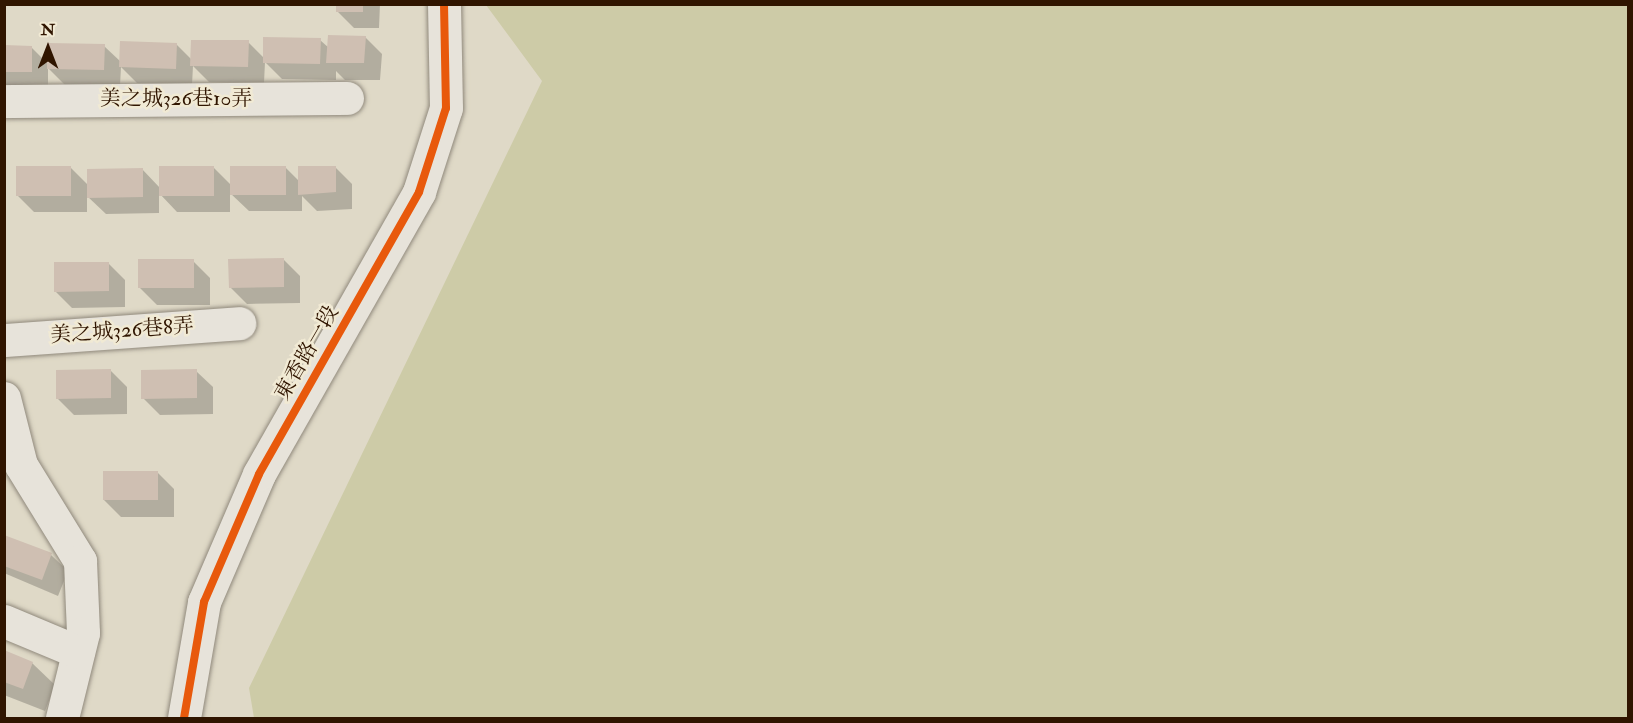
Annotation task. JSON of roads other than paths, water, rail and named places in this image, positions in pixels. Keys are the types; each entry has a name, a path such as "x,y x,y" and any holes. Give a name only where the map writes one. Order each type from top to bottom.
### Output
{"street":[{"name":"東香路一段","path":"184,718 204,602 259,474 419,192 446,108 444,4"},
{"name":"美之城326巷10弄","path":"4,100 347,98"},
{"name":"美之城326巷8弄","path":"4,340 239,323"},
{"path":"4,398 21,465 80,561 83,633 62,718"},
{"path":"4,621 78,652"}]}
